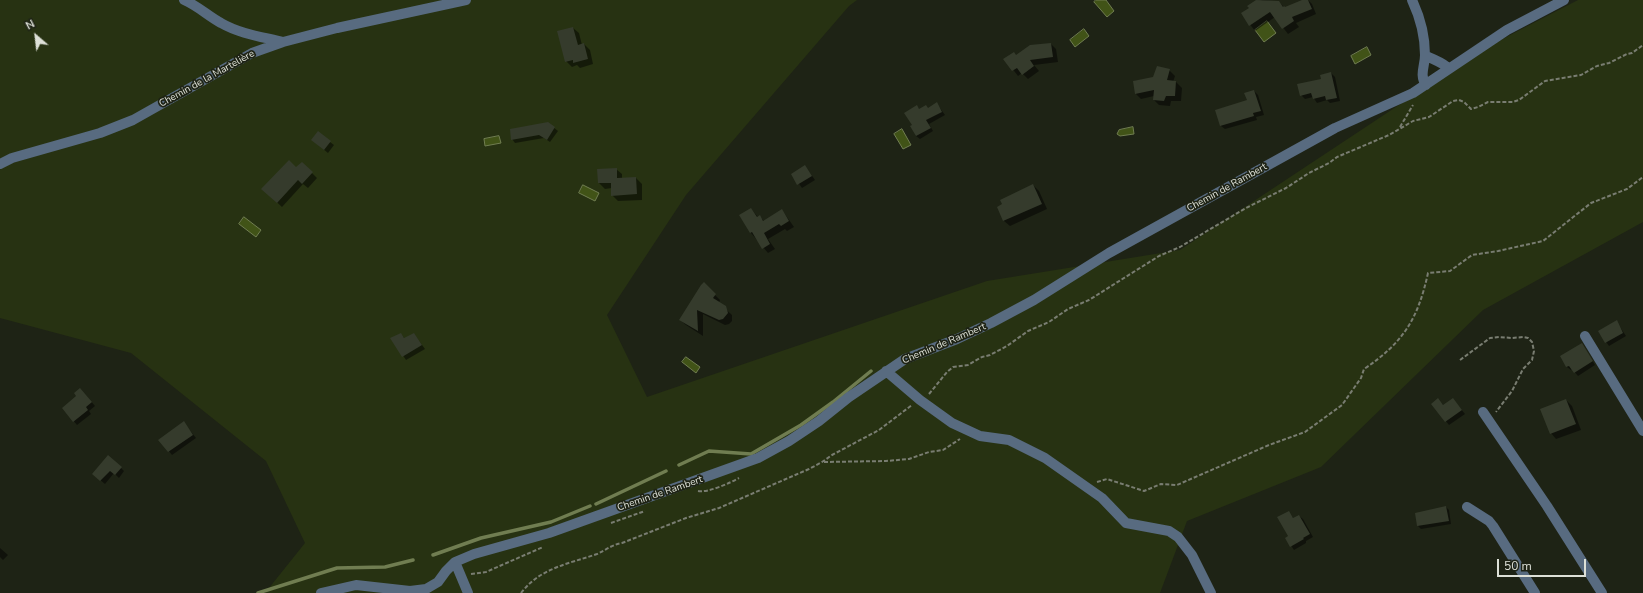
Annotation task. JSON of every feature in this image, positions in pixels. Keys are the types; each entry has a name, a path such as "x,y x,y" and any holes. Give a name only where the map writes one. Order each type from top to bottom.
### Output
{"street":[{"path":"184,0 193,4 221,24 244,32 283,42"},
{"name":"Chemin de la Martelière","path":"0,164 12,158 100,133 134,120 252,53 283,42 337,28 466,0"},
{"path":"1412,0 1418,12 1423,33 1425,55 1422,77 1426,85"},
{"name":"Chemin de Rambert","path":"322,593 356,585 410,591 426,589 438,582 455,562 474,554 549,532 758,458 789,441 819,421 886,371 905,359 957,340 991,324 1034,300 1109,253 1328,132 1426,85 1507,30 1564,0"},
{"path":"1425,55 1449,69"},
{"path":"1585,336 1643,431"},
{"path":"886,371 920,400 952,423 980,436 1009,440 1045,458 1102,498 1126,523 1169,531 1178,537 1192,555 1212,593"},
{"path":"1483,412 1547,506 1602,593"},
{"path":"1467,507 1489,521 1536,593"},
{"path":"455,562 468,593"}],"path":[{"path":"521,593 527,586 536,580 539,575 547,571 582,558 595,555 611,545 622,543 686,518 719,508 790,479 822,462 832,455 879,430 930,394 932,389 939,383 946,372 954,367 968,365 1007,346 1028,330 1048,322 1068,309 1088,300 1159,256 1180,247 1227,218 1286,188 1343,154 1389,135 1413,121 1429,117 1453,101 1459,100 1464,102 1471,109 1488,102 1513,102 1519,100 1545,81 1581,75 1597,66 1609,63 1632,53 1643,45"},
{"path":"1400,128 1414,103 1413,92"},
{"path":"1085,487 1107,479 1144,491 1161,484 1177,485 1268,445 1305,432 1342,405 1361,378 1364,369 1378,360 1402,337 1418,308 1428,273 1450,272 1472,255 1543,241 1591,203 1627,189 1643,177"},
{"path":"1460,360 1490,338 1523,337 1528,338 1532,342 1534,351 1532,360 1523,369 1512,391 1490,421"},
{"path":"822,462 886,461 909,459 929,452 943,450 970,432"}],"shaded area":[{"path":"0,0 857,0 849,6 686,195 607,315 647,397 987,281 1180,250 1485,48 1578,0 1643,0 1643,222 1483,310 1321,467 1187,521 1160,593 265,593 305,543 266,461 131,353 0,318"},
{"path":"1096,0 1106,0 1114,11 1107,17 1094,2"},
{"path":"1267,21 1276,33 1264,42 1255,30"},
{"path":"1084,29 1089,36 1075,47 1070,40"},
{"path":"1367,47 1371,55 1355,64 1351,56"},
{"path":"1133,127 1134,134 1120,136 1117,134 1119,130"},
{"path":"902,129 911,145 903,149 894,134"},
{"path":"499,136 501,143 485,146 484,139"},
{"path":"583,185 599,193 595,201 579,193"},
{"path":"244,217 261,230 256,237 239,224"},
{"path":"686,357 700,367 696,373 682,362"}],"building":[{"path":"1256,0 1279,1 1283,7 1285,7 1302,0 1308,0 1312,9 1292,17 1294,21 1282,29 1270,12 1249,26 1241,13 1249,8 1247,6"},
{"path":"573,27 578,45 584,43 588,59 573,63 573,60 565,62 557,31"},
{"path":"1051,43 1053,57 1030,60 1034,66 1022,75 1017,68 1012,71 1003,59 1014,52 1016,55 1030,45"},
{"path":"1157,66 1170,69 1167,80 1176,81 1175,96 1166,96 1164,101 1153,100 1154,90 1135,94 1133,81 1153,77"},
{"path":"1331,72 1337,98 1326,100 1325,96 1313,99 1311,93 1300,96 1297,84 1321,79 1320,75"},
{"path":"1254,90 1261,111 1253,113 1254,116 1220,126 1215,110 1247,100 1244,93"},
{"path":"937,102 942,112 926,120 931,128 916,136 910,126 912,125 904,113 917,105 919,109 926,105 928,108"},
{"path":"548,122 555,127 547,140 539,135 511,140 510,129"},
{"path":"318,131 331,141 324,150 311,140"},
{"path":"289,160 296,167 302,162 313,172 302,184 298,180 277,203 261,189"},
{"path":"805,165 812,176 797,185 791,174"},
{"path":"617,168 617,178 636,177 637,194 611,196 611,183 598,183 597,169"},
{"path":"1033,184 1042,204 1003,221 997,207 1002,204 1000,200"},
{"path":"751,208 757,217 760,215 763,221 782,209 789,221 781,226 779,224 764,233 770,244 762,249 752,232 750,233 739,215"},
{"path":"704,282 716,294 713,298 726,306 728,313 723,319 719,320 697,310 698,331 679,320"},
{"path":"1617,320 1623,333 1605,343 1598,331"},
{"path":"401,333 404,338 414,333 422,345 402,357 390,338"},
{"path":"1582,343 1593,361 1574,373 1569,366 1566,367 1560,356"},
{"path":"80,388 92,402 86,407 88,410 73,422 62,408 76,396 74,393"},
{"path":"1438,398 1443,405 1453,398 1462,410 1445,422 1431,404"},
{"path":"1566,399 1576,424 1550,434 1540,409"},
{"path":"184,421 193,435 168,452 158,440"},
{"path":"108,455 122,467 115,475 110,471 100,481 92,474"},
{"path":"1446,506 1449,521 1417,526 1415,513"},
{"path":"1289,511 1293,518 1299,515 1310,534 1290,547 1285,538 1288,536 1277,517"}],"waterway":[{"path":"679,465 709,451 751,454 801,425 833,402 871,371"},
{"path":"596,504 666,471"},
{"path":"433,555 481,538 551,522 590,506"},
{"path":"258,593 337,568 385,567 413,560"}]}
